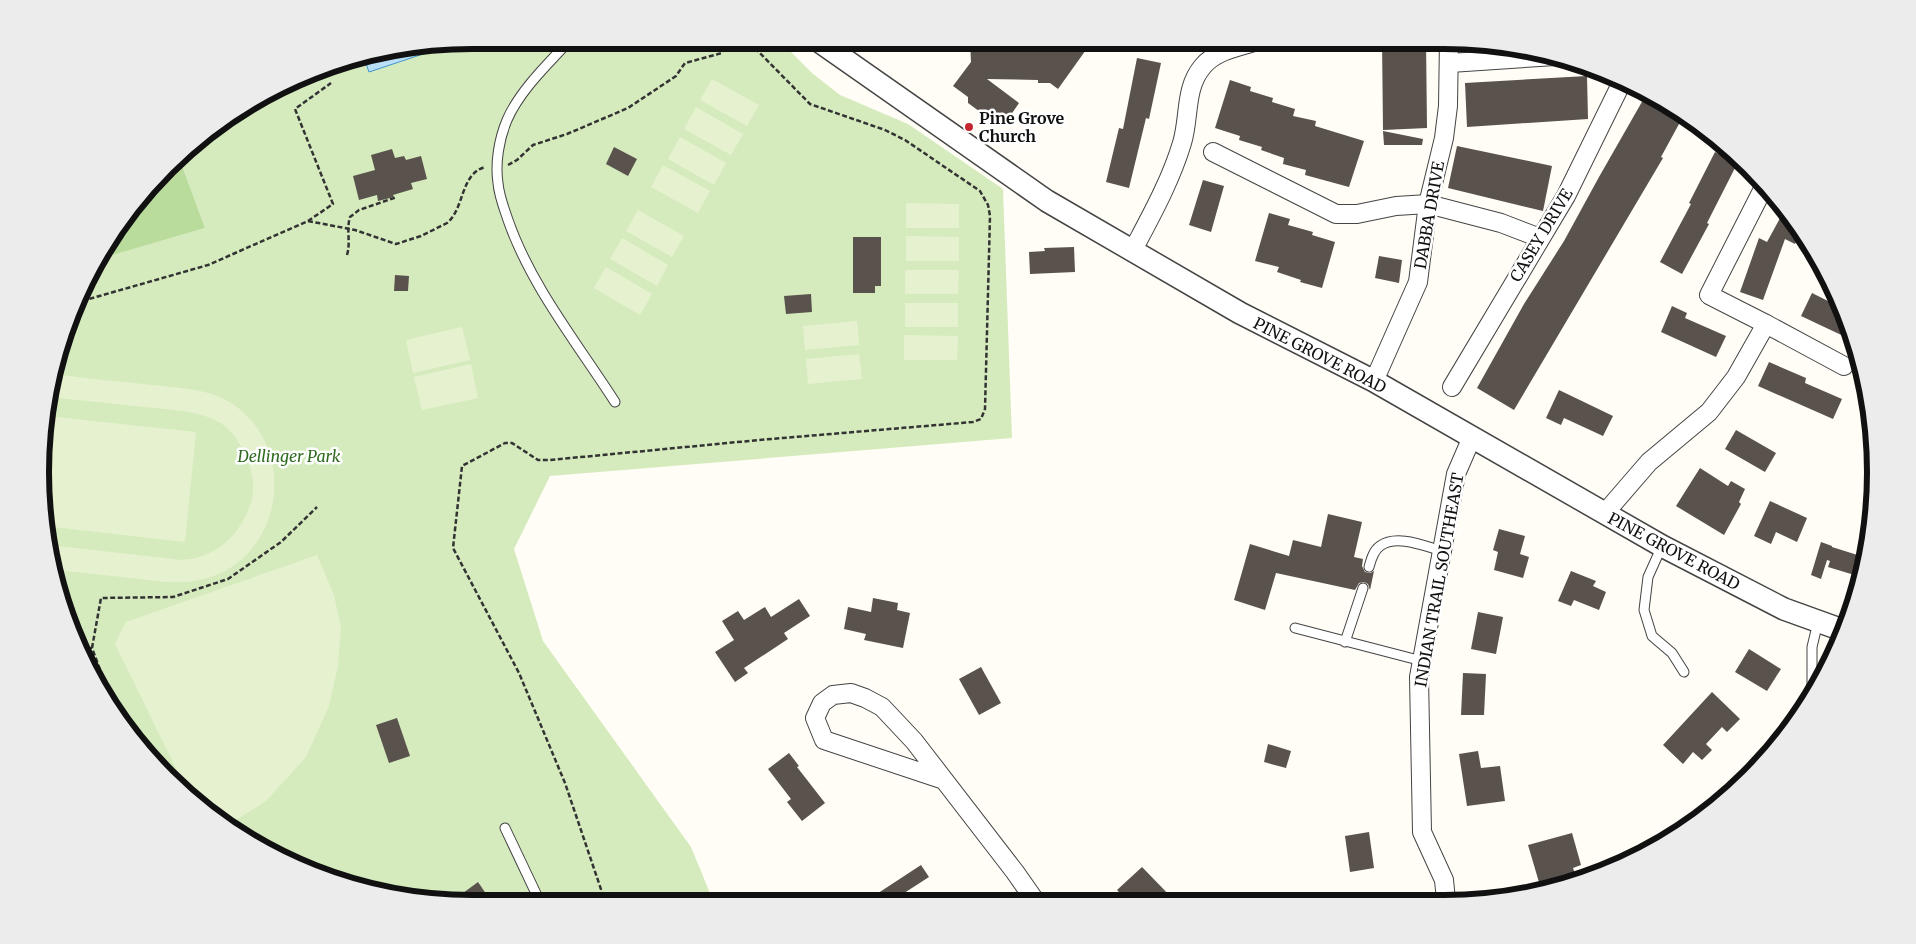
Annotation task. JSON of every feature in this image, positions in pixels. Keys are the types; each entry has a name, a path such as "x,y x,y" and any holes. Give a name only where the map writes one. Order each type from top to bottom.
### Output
{"street":[{"name":"PINE GROVE ROAD","path":"830,49 1047,201 1240,313 1374,381 1662,546 1784,609 1837,629"},
{"path":"1133,250 1158,204 1183,141 1187,106 1194,80 1204,65 1223,52 1232,49"},
{"name":"DABBA DRIVE","path":"1374,381 1418,282 1428,204 1444,138 1448,106 1449,49"},
{"path":"1450,63 1530,58"},
{"name":"CASEY DRIVE","path":"1452,387 1566,196 1619,87"},
{"path":"1214,152 1336,214 1357,214 1396,206 1428,204 1501,223 1540,238"},
{"path":"1761,192 1709,296 1844,366"},
{"path":"1605,513 1648,462 1709,412 1736,377 1766,324"},
{"name":"INDIAN TRAIL SOUTHEAST","path":"1445,895 1444,880 1422,832 1419,676 1456,474 1472,437"},
{"path":"944,780 824,740 815,718 822,703 833,695 851,694 866,698 882,707 914,741 1015,872 1031,895"}],"lane":[{"path":"562,49 538,75 516,104 505,126 497,166 498,184 501,201 517,246 539,287 615,402"},
{"path":"1369,568 1373,555 1379,547 1387,543 1403,541 1442,552"},
{"path":"1662,546 1648,577 1644,610 1652,636 1672,653 1684,672"},
{"path":"1346,642 1363,588"},
{"path":"1812,682 1812,646 1818,622"},
{"path":"1295,628 1422,661"},
{"path":"505,828 537,895"}],"path":[{"path":"308,221 348,228 391,244 402,244 447,224 453,218 468,179 474,172 488,166 513,163 533,144 566,134 628,108 676,76 686,63 722,53 724,49"},
{"path":"603,895 565,783 518,674 453,548 462,466 505,443 512,443 538,460 550,460 749,440 973,422 982,419 985,409 990,216 988,206 980,191 905,140 885,130 810,104 756,49"},
{"path":"85,300 208,265 308,221 333,204 295,108 331,83"},
{"path":"347,255 350,244 348,228 350,217 359,210 397,197"},
{"path":"106,685 92,648 101,598 173,597 228,579 281,542 317,507"},
{"path":"87,648 92,648"}],"green space":[{"name":"Dellinger Park","path":"788,49 812,73 840,95 908,124 1003,189 1012,438 550,476 514,549 543,641 691,847 711,895 444,894 417,892 362,881 336,873 285,852 237,824 193,790 136,730 105,684 92,659 71,608 63,582 52,527 50,500 49,472 52,417 63,362 71,336 92,285 107,256 205,228 182,165 214,136 260,105 285,92 336,71 389,57 444,50"},
{"path":"712,79 759,105 747,126 700,100"},
{"path":"696,107 743,134 731,155 684,129"},
{"path":"680,137 726,163 714,185 668,159"},
{"path":"182,165 205,228 107,257 136,214"},
{"path":"663,165 710,191 698,213 651,187"},
{"path":"906,203 959,204 959,228 906,228"},
{"path":"638,210 684,236 672,257 626,231"},
{"path":"906,236 959,237 959,261 906,261"},
{"path":"622,238 668,265 657,286 610,259"},
{"path":"606,267 652,294 640,315 594,288"},
{"path":"905,270 959,270 958,294 905,294"},
{"path":"905,303 958,303 958,327 905,327"},
{"path":"857,321 859,345 805,350 803,326"},
{"path":"462,327 470,360 413,373 406,340"},
{"path":"904,335 958,336 957,360 904,360"},
{"path":"859,354 862,379 808,384 806,359"},
{"path":"471,364 478,398 422,410 414,377"},
{"path":"60,375 188,389 211,394 231,403 253,422 267,445 274,471 273,498 266,524 253,547 233,566 207,578 188,582 160,581 60,570 55,546 181,560 194,558 216,550 238,529 248,511 253,492 251,471 244,451 226,427 211,418 184,411 55,398"},
{"path":"52,417 196,432 185,542 52,527 49,472"},
{"path":"317,555 334,595 341,628 338,666 329,706 306,757 266,801 233,821 214,808 181,779 115,644 126,622"}],"water":[{"path":"432,51 369,72 366,62"}],"building":[{"path":"970,49 1087,49 1058,89 1050,83 1038,83 1038,80 987,79 1019,103 1004,125 989,114 983,114 968,103 968,97 953,86 971,62"},
{"path":"1382,49 1426,49 1427,128 1383,130"},
{"path":"1137,58 1161,63 1149,119 1146,118 1129,188 1106,182 1119,128 1123,129"},
{"path":"1587,76 1588,119 1467,127 1465,83"},
{"path":"1230,80 1251,87 1250,91 1273,98 1272,102 1295,109 1293,116 1316,121 1315,126 1364,141 1349,187 1305,175 1306,170 1283,164 1284,158 1261,150 1262,147 1239,140 1240,136 1215,128"},
{"path":"1644,99 1681,121 1661,157 1663,158 1514,410 1477,388 1524,304 1564,241"},
{"path":"1383,131 1423,139 1422,145 1384,145"},
{"path":"1457,146 1552,166 1543,211 1448,188"},
{"path":"614,147 637,159 628,176 606,164"},
{"path":"392,149 395,158 404,156 406,160 421,156 427,179 411,183 413,189 393,195 394,197 378,201 377,195 359,200 353,176 375,170 371,155"},
{"path":"1715,152 1729,160 1736,166 1707,223 1709,224 1682,274 1660,262 1691,204 1689,203"},
{"path":"1203,180 1224,186 1211,232 1189,225"},
{"path":"1269,213 1290,219 1288,225 1313,232 1312,235 1335,242 1322,288 1300,282 1301,280 1277,272 1279,267 1255,261"},
{"path":"1781,216 1798,239 1795,244 1785,239 1763,300 1740,292 1759,238 1767,242"},
{"path":"853,237 881,237 881,286 875,286 875,293 853,293"},
{"path":"1074,247 1075,272 1030,274 1029,252 1045,251 1044,248"},
{"path":"1379,256 1402,260 1399,283 1375,278"},
{"path":"395,275 409,276 408,291 394,291"},
{"path":"1812,293 1832,303 1845,337 1801,316"},
{"path":"811,294 812,312 786,314 784,296"},
{"path":"1672,306 1687,313 1685,318 1726,336 1716,357 1661,332"},
{"path":"1769,362 1806,378 1805,383 1842,399 1833,419 1758,386"},
{"path":"1559,390 1613,416 1603,436 1564,418 1561,425 1546,418"},
{"path":"1736,430 1776,453 1765,472 1725,449"},
{"path":"1700,468 1728,486 1731,481 1745,489 1739,502 1741,504 1724,535 1676,506"},
{"path":"1770,501 1807,518 1797,542 1776,532 1771,544 1754,536"},
{"path":"1328,514 1362,522 1354,557 1363,559 1362,566 1365,572 1370,573 1374,571 1370,590 1368,584 1364,582 1359,583 1355,590 1276,573 1265,610 1234,600 1250,544 1289,556 1293,540 1321,547"},
{"path":"1499,529 1525,536 1520,554 1529,557 1523,578 1494,570 1498,552 1493,550"},
{"path":"1821,542 1859,555 1855,575 1828,567 1830,561 1827,560 1821,579 1811,575"},
{"path":"1571,571 1596,581 1593,586 1606,592 1599,610 1574,600 1571,606 1558,601"},
{"path":"873,598 898,603 897,610 910,613 903,648 864,640 866,634 844,629 848,607 871,612"},
{"path":"799,599 810,616 784,633 788,639 744,668 748,673 735,682 715,652 734,640 722,621 738,611 744,620 765,607 771,617"},
{"path":"1478,612 1503,617 1496,654 1471,649"},
{"path":"1749,649 1781,669 1767,691 1735,672"},
{"path":"981,667 1001,703 979,715 959,679"},
{"path":"1463,673 1486,674 1484,715 1461,715"},
{"path":"1712,692 1740,719 1727,732 1722,727 1706,744 1712,750 1702,760 1693,752 1683,764 1663,745"},
{"path":"397,718 410,756 389,763 376,725"},
{"path":"1268,744 1291,751 1286,768 1264,762"},
{"path":"1478,751 1481,768 1500,766 1505,801 1467,806 1459,754"},
{"path":"789,753 799,766 797,767 825,803 802,821 787,802 791,799 768,769"},
{"path":"1369,832 1374,868 1350,872 1345,836"},
{"path":"1572,833 1581,865 1573,868 1575,874 1540,884 1528,845"},
{"path":"921,865 929,877 901,895 875,895"},
{"path":"1142,867 1169,895 1122,895 1117,890"},
{"path":"478,882 487,895 472,895 461,895"}],"place":[{"name":"Pine Grove Church","path":"969,127"}]}
